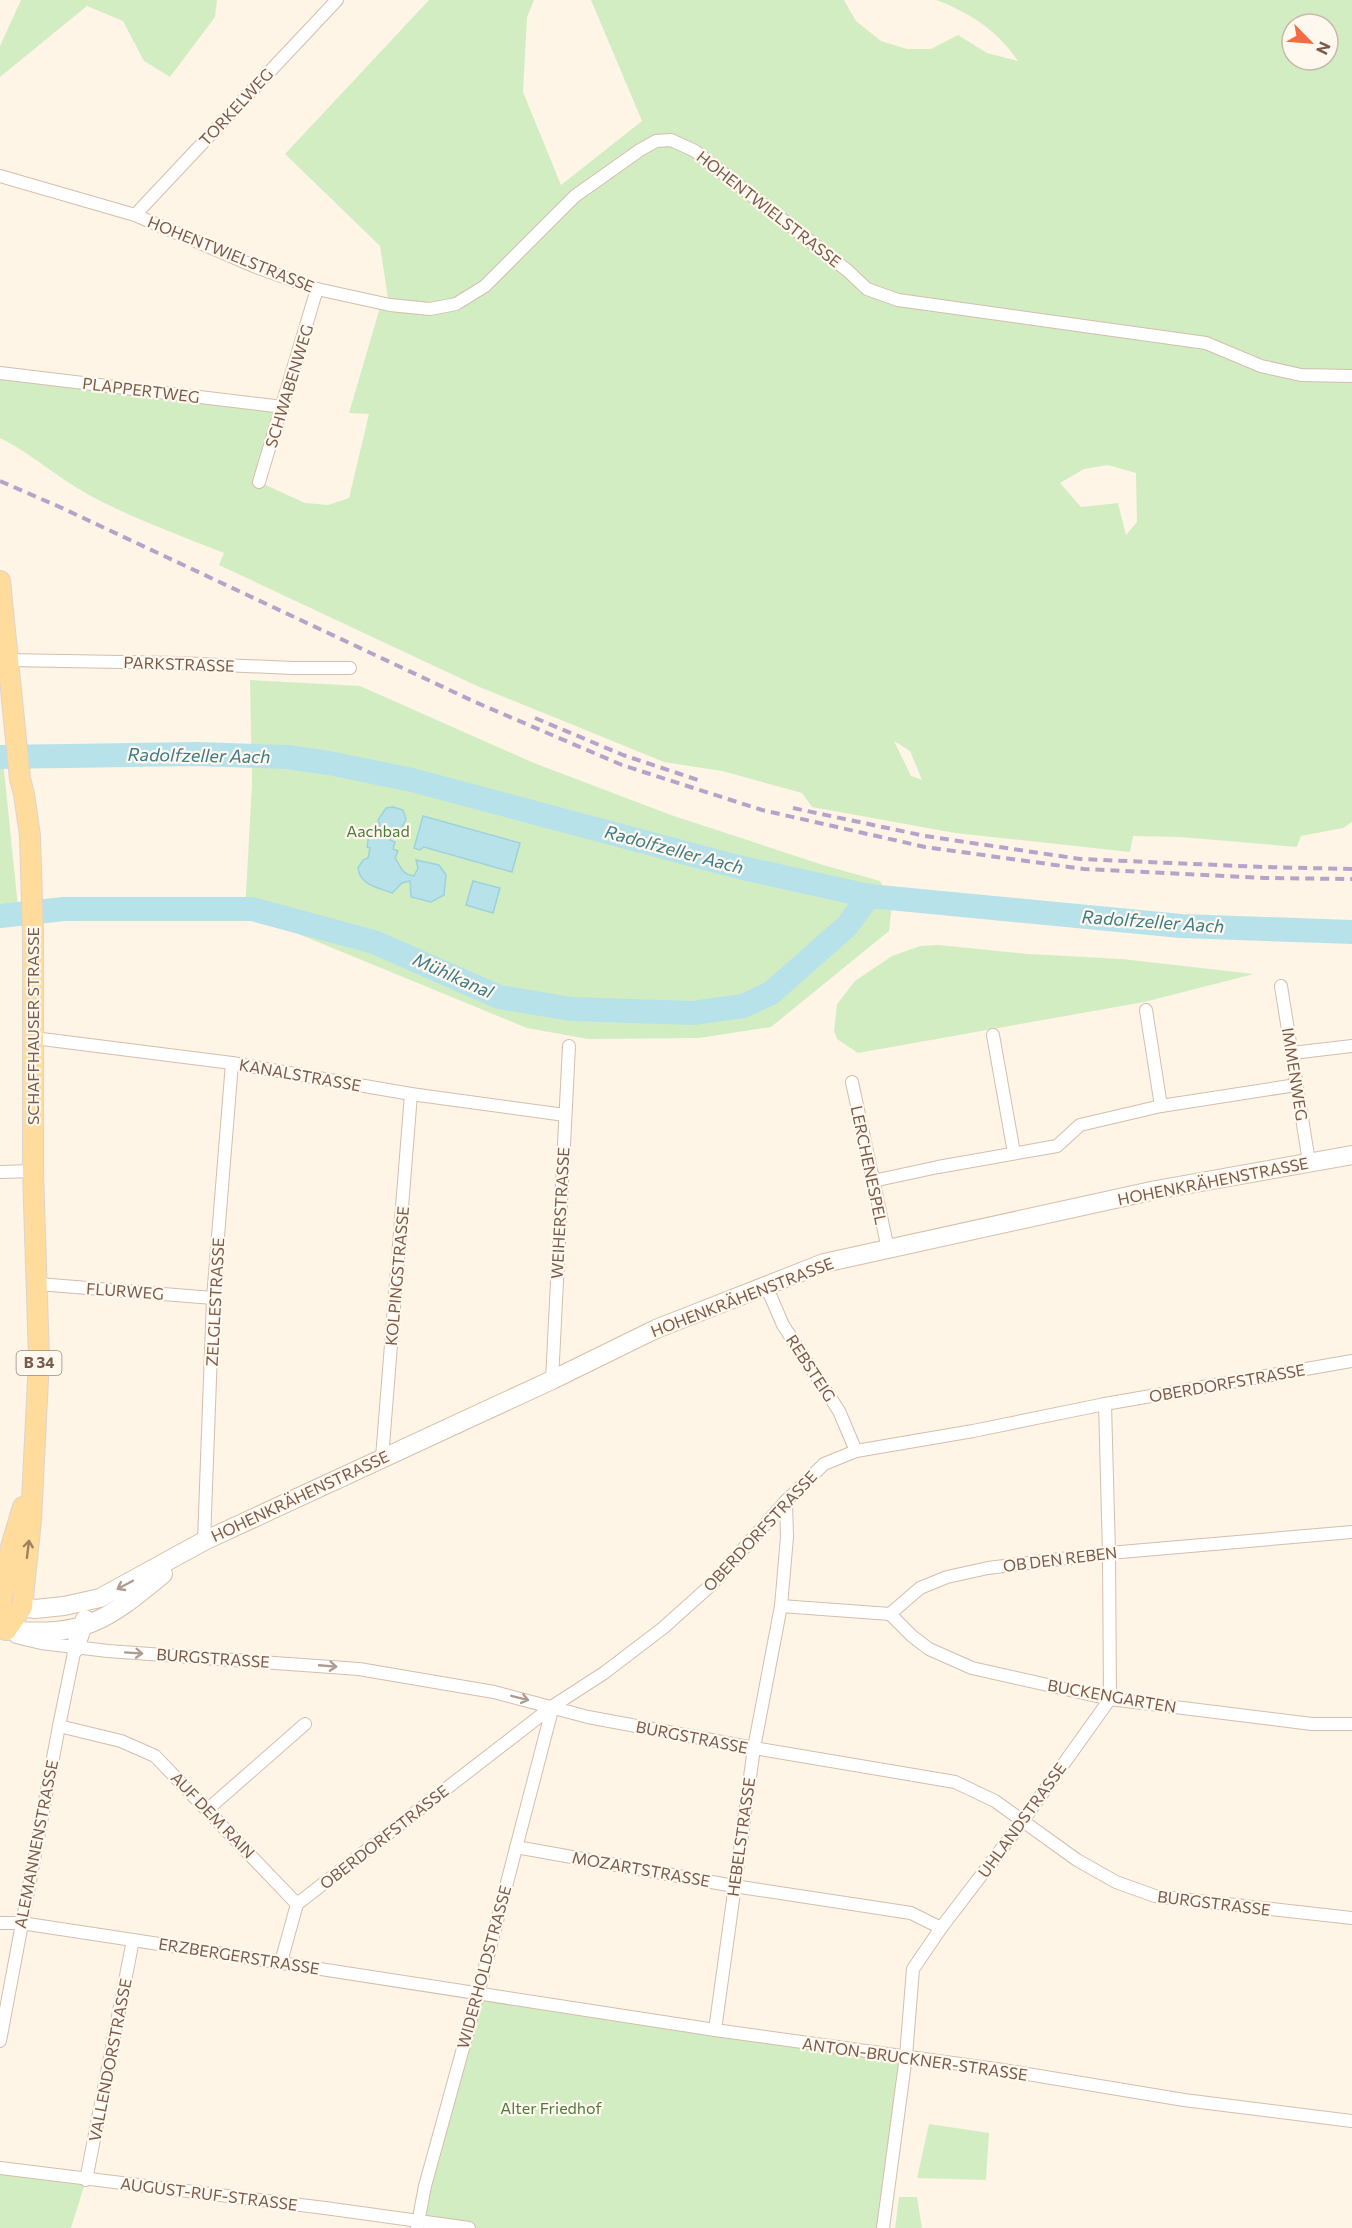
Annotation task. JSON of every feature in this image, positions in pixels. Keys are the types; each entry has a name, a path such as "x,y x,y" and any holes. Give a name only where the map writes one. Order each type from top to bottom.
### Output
{"main road":[{"name":"SCHAFFHAUSER STRASSE","path":"0,581 20,779 30,836 34,1038 33,1171 39,1359 31,1520 22,1607 3,1629"},
{"name":"HOHENKRÄHENSTRASSE","path":"22,1607 36,1609 64,1606 100,1598 204,1541 552,1380 656,1329 824,1263 1156,1191 1352,1155"},
{"name":"SCHAFFHAUSER STRASSE","path":"3,1629 0,1603 11,1547 32,1473"},
{"name":"HOHENKRÄHENSTRASSE","path":"3,1629 48,1633 81,1628 113,1613 204,1541"},
{"path":"75,1648 88,1613 100,1598"},
{"path":"0,1603 22,1607"}],"street":[{"name":"TORKELWEG","path":"135,215 337,0"},
{"name":"HOHENTWIELSTRASSE","path":"0,176 135,215 256,267 317,289 390,306 430,309 456,304 485,286 575,196 640,150 656,141 671,140 695,151 848,271 867,289 898,300 1206,343 1261,366 1301,375 1352,376"},
{"name":"SCHWABENWEG","path":"259,482 317,289"},
{"name":"PLAPPERTWEG","path":"0,373 283,407"},
{"name":"PARKSTRASSE","path":"8,660 350,668"},
{"name":"IMMENWEG","path":"1281,986 1309,1162"},
{"path":"1146,1010 1161,1106"},
{"path":"993,1035 1014,1153"},
{"name":"KANALSTRASSE","path":"34,1038 232,1063 411,1094 565,1115"},
{"path":"1292,1053 1352,1046"},
{"name":"WEIHERSTRASSE","path":"552,1380 569,1047"},
{"name":"ZELGLESTRASSE","path":"204,1541 213,1298 232,1063"},
{"name":"LERCHENESPEL","path":"852,1082 888,1249"},
{"path":"873,1181 1057,1146 1080,1125 1161,1106 1296,1085"},
{"name":"KOLPINGSTRASSE","path":"382,1458 411,1094"},
{"path":"0,1172 33,1171"},
{"name":"FLURWEG","path":"38,1284 213,1298"},
{"name":"REBSTEIG","path":"764,1285 783,1325 839,1411 856,1451"},
{"name":"OBERDORFSTRASSE","path":"297,1904 553,1706 604,1673 671,1621 711,1585 786,1501 824,1464 856,1451 1352,1361"},
{"path":"1105,1404 1110,1699"},
{"name":"HEBELSTRASSE","path":"715,2030 754,1748 782,1606 787,1537 786,1501"},
{"name":"OB DEN REBEN","path":"890,1614 920,1588 947,1576 988,1568 1109,1553 1352,1532"},
{"path":"782,1606 890,1614"},
{"name":"BUCKENGARTEN","path":"890,1614 929,1649 972,1668 1110,1699 1312,1725 1352,1724"},
{"name":"BURGSTRASSE","path":"3,1629 14,1636 75,1648 359,1669 495,1692 588,1717 955,1782 995,1801 1077,1860 1116,1882 1155,1896 1352,1918"},
{"name":"ALEMANNENSTRASSE","path":"0,2041 75,1648"},
{"name":"UHLANDSTRASSE","path":"882,2228 906,2056 913,1969 1110,1699"},
{"name":"WIDERHOLDSTRASSE","path":"418,2225 425,2186 553,1706"},
{"path":"208,1809 305,1724"},
{"name":"AUF DEM RAIN","path":"59,1726 99,1734 155,1756 297,1904"},
{"name":"MOZARTSTRASSE","path":"516,1847 734,1886 911,1913 941,1928"},
{"path":"281,1962 297,1904"},
{"name":"ERZBERGERSTRASSE","path":"0,1923 21,1923 478,1994"},
{"name":"VALLENDORSTRASSE","path":"86,2180 133,1940"},
{"name":"ANTON-BRUCKNER-STRASSE","path":"478,1994 906,2056 1184,2100 1352,2121"},
{"name":"AUGUST-RUF-STRASSE","path":"0,2168 325,2208 418,2225 469,2228"}],"green space":[{"path":"21,0 217,0 215,17 170,77 144,61 123,21 87,6 0,77 0,46"},
{"path":"429,0 534,0 527,17 523,92 561,185 642,121 591,0 844,0 856,21 881,41 907,49 931,49 958,35 987,53 1018,61 1001,40 982,24 960,10 936,0 1352,0 1352,822 1343,828 1301,836 1297,847 1180,837 1133,836 1130,852 955,833 812,807 802,793 722,771 664,762 477,686 219,565 224,553 155,526 105,503 0,438 0,373 283,407 259,482 305,503 328,505 349,498 369,414 349,413 381,304 389,305 380,246 285,154","holes":["1108,465 1136,473 1137,522 1126,535 1118,503 1081,507 1060,483 1084,469","894,741 910,751 922,780 911,776"]},
{"name":"Aachbad","path":"250,680 360,686 534,763 671,815 823,865 880,881 892,904 889,931 771,1027 699,1038 588,1039 527,1028 245,912 252,784"},
{"path":"3,760 19,917 0,919 0,761"},
{"path":"939,945 1029,954 1122,959 1254,974 1144,1002 858,1053 837,1039 834,1031 837,1004 855,981 892,956 920,946"},
{"name":"Alter Friedhof","path":"478,1994 906,2056 877,2228 469,2228 419,2221"},
{"path":"929,2124 989,2133 986,2180 917,2178"},
{"path":"0,2168 86,2180 71,2228 0,2228"},
{"path":"899,2197 917,2197 922,2228 895,2228"}],"water":[{"path":"393,807 403,810 406,819 399,834 392,834 390,840 395,842 393,849 398,851 395,858 402,870 414,876 418,868 416,860 439,865 446,875 444,895 431,902 411,897 410,881 402,883 392,893 370,885 359,874 358,868 363,860 368,858 369,835 374,826 380,826 378,820 386,808"},
{"path":"423,816 520,843 512,872 424,847 420,850 414,848"},
{"path":"473,881 500,888 493,913 466,905"}],"waterway":[{"name":"Radolfzeller Aach","path":"0,757 197,754 287,757 412,780 738,867 869,896 1181,926 1352,932"},
{"name":"Mühlkanal","path":"0,916 64,909 252,909 374,942 499,997 571,1009 693,1013 743,1006 771,993 847,926 869,896"}],"railway":[{"path":"0,481 475,702 622,765 762,810 925,847 1084,869 1265,878 1352,879"},
{"path":"535,718 623,755 698,780"},
{"path":"793,808 925,836 1080,859 1352,869"}]}
